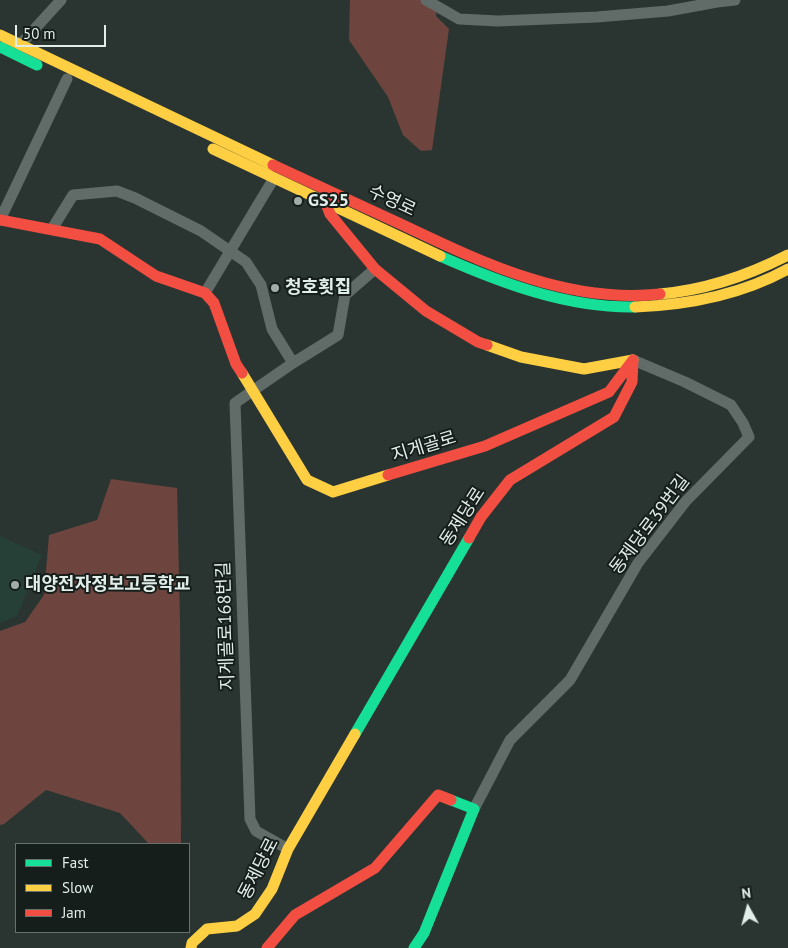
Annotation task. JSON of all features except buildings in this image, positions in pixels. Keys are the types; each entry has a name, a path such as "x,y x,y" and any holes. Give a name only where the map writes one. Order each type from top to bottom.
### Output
{"street":[{"path":"20,45 60,0"},
{"path":"426,0 458,19 498,21 597,17 668,11 717,1 735,0"},
{"name":"수영로","path":"0,36 326,196 406,240 497,280 538,293 579,303 644,307 694,302 726,294 757,284 788,269"},
{"name":"수영로","path":"0,47 274,178 326,196 497,268 541,282 587,292 637,296 676,292 702,288 731,280 788,255"},
{"path":"67,79 0,220 100,239 156,276 205,293 274,178"},
{"path":"52,229 73,195 117,191 201,231 246,262 261,285 272,330 293,363"},
{"path":"326,196 330,214 376,269 426,312 478,342 521,357 584,369 632,360"},
{"path":"252,391 338,335 345,295 376,269"},
{"name":"지게골로","path":"205,293 214,303 236,364 306,480 333,492 485,446 565,412 609,392 632,360"},
{"name":"동제당로39번길","path":"474,809 510,740 570,680 638,563 686,502 749,436 731,404 632,360"},
{"name":"동제당로","path":"191,948 192,943 207,929 237,926 255,914 272,889 288,849 481,517 510,480 614,417 632,382 632,360"},
{"name":"지게골로168번길","path":"252,391 235,403 250,819 256,832 288,849"},
{"path":"267,948 295,915 375,868 438,795 474,809 424,933 414,948"}],"shaded area":[{"path":"350,0 437,0 436,16 449,29 432,150 421,151 403,135 388,97 349,40"},
{"path":"111,479 177,488 180,621 181,843 148,843 120,813 46,790 4,824 0,825 0,631 25,622 44,595 49,535 97,520"},
{"name":"대양전자정보고등학교","path":"0,536 42,555 17,616 0,623"}],"traffic: fast":[{"path":"0,47 37,65"},
{"path":"440,256 487,276 535,292 584,303 635,307"},
{"path":"355,734 469,538"},
{"path":"414,948 424,933 474,809 451,800"}],"traffic: slow":[{"path":"0,35 273,165"},
{"path":"213,149 440,256"},
{"path":"660,294 694,289 726,281 742,276 788,255"},
{"path":"635,307 675,304 714,297 752,286 788,269"},
{"path":"487,345 521,357 584,369 633,360"},
{"path":"242,373 307,480 333,492 388,475"},
{"path":"191,948 192,943 207,929 237,926 255,914 272,889 288,849 355,734"}],"traffic: jam":[{"path":"273,165 466,254 528,278 560,287 593,293 626,296 660,294"},
{"path":"326,198 325,201 330,214 375,269 426,311 478,342 487,345"},
{"path":"0,220 100,239 156,276 205,293 214,303 236,364 242,373"},
{"path":"388,475 485,446 609,392 633,360"},
{"path":"469,538 481,517 510,480 614,417 632,382 633,360"},
{"path":"267,948 295,915 375,868 438,795 451,800"}],"place":[{"name":"GS25","path":"298,201"},
{"name":"청호횟집","path":"275,288"},
{"name":"대양전자정보고등학교","path":"15,585"}]}
